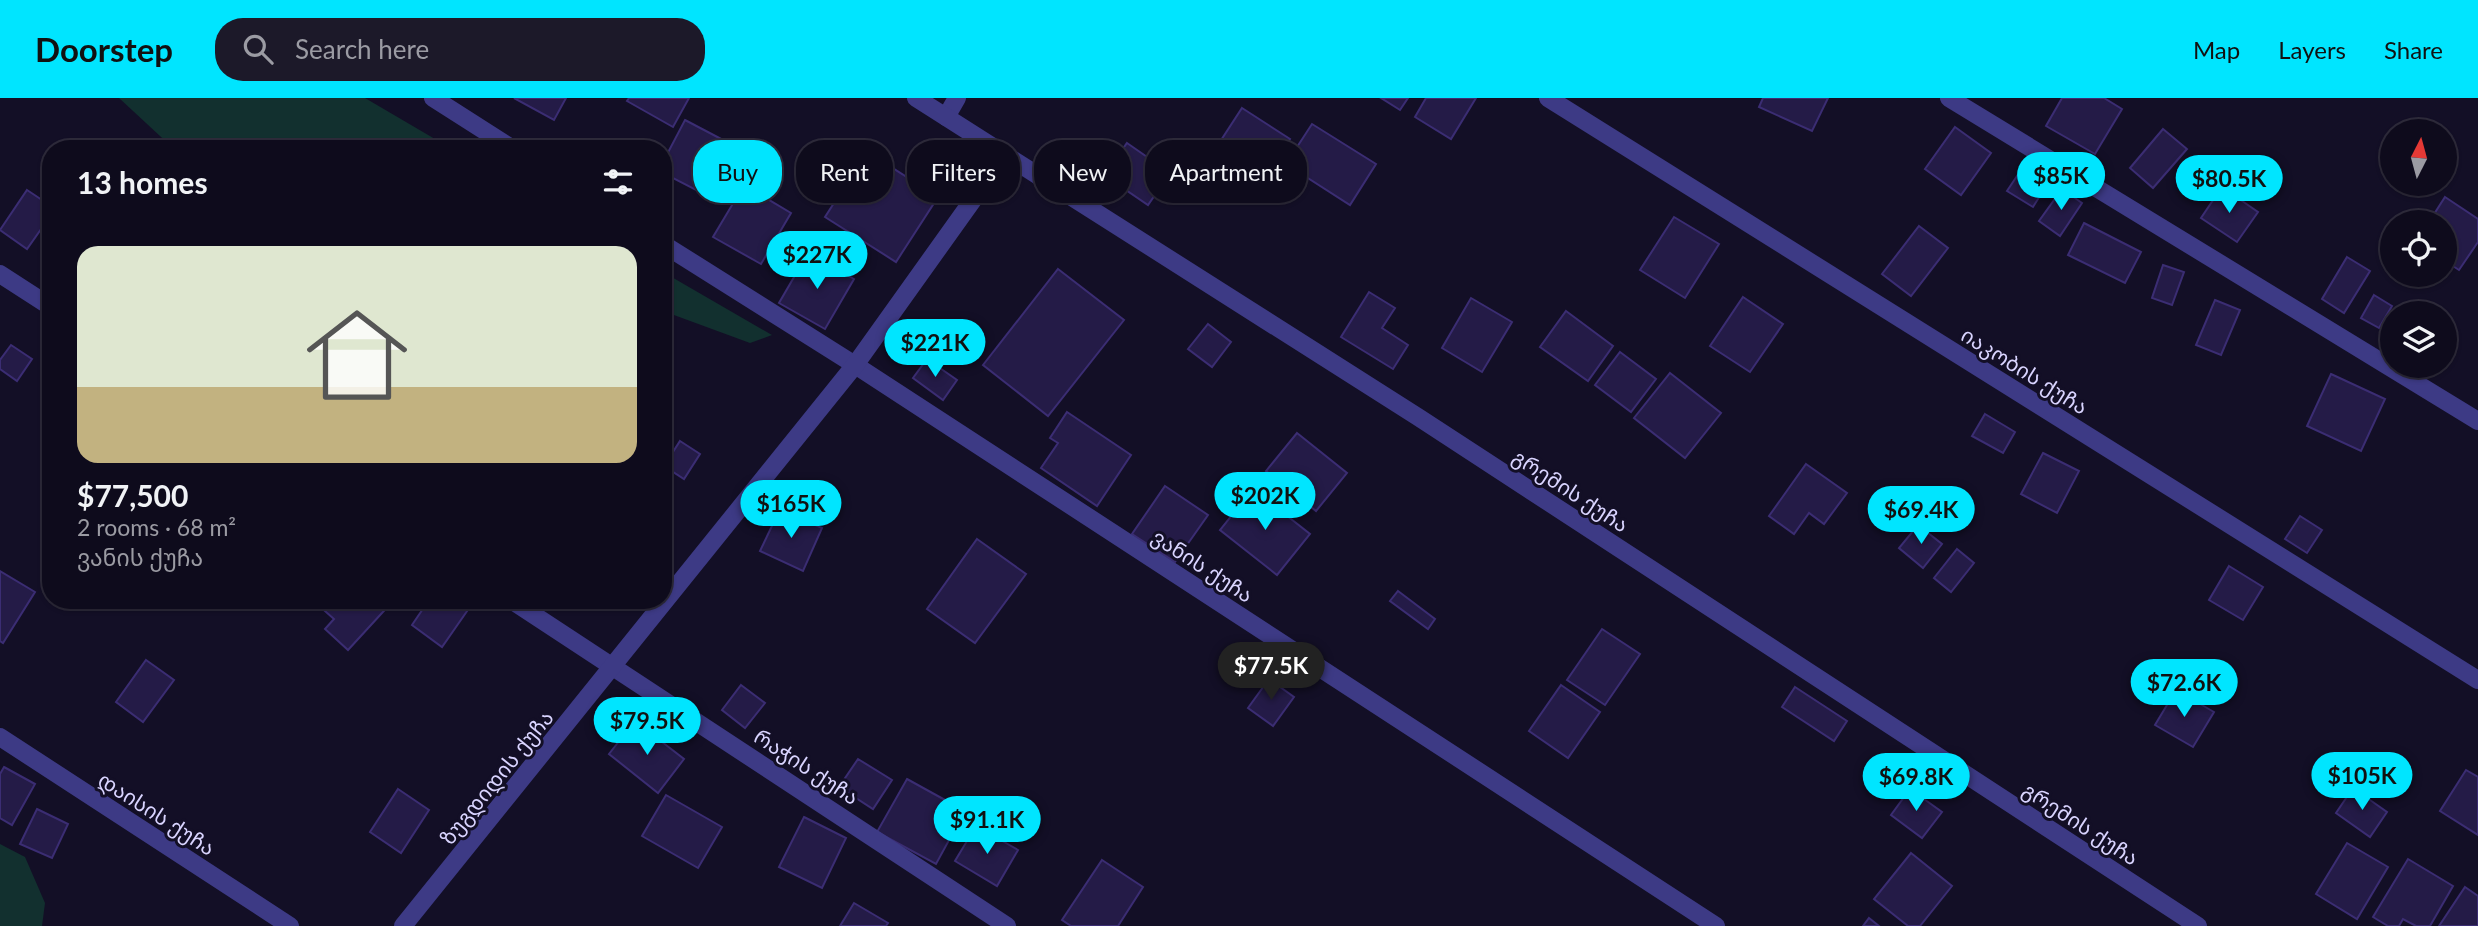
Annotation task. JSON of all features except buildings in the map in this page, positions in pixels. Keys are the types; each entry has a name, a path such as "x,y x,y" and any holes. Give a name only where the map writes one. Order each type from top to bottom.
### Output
{"street":[{"path":"433,98 499,140"},
{"name":"გრემის ქუჩა","path":"916,98 982,140"},
{"path":"946,117 957,98"},
{"name":"იაკობის ქუჩა","path":"1548,98 2476,675"},
{"path":"1949,98 2478,421"},
{"name":"გრემის ქუჩა","path":"1020,165 1418,417 2198,926"},
{"name":"ზუგდიდის ქუჩა","path":"672,595 855,365 971,203"},
{"name":"ვანის ქუჩა","path":"672,250 855,365 1716,926"},
{"path":"0,274 42,301"},
{"name":"რაჭის ქუჩა","path":"525,609 1007,926"},
{"name":"ზუგდიდის ქუჩა","path":"403,926 660,609"},
{"name":"დაისის ქუჩა","path":"0,737 290,926"}],"green space":[{"path":"119,98 365,98 437,140 164,140"},
{"path":"672,277 772,335 750,343 672,314"},
{"path":"0,844 25,857 45,903 42,926 0,926"}]}
